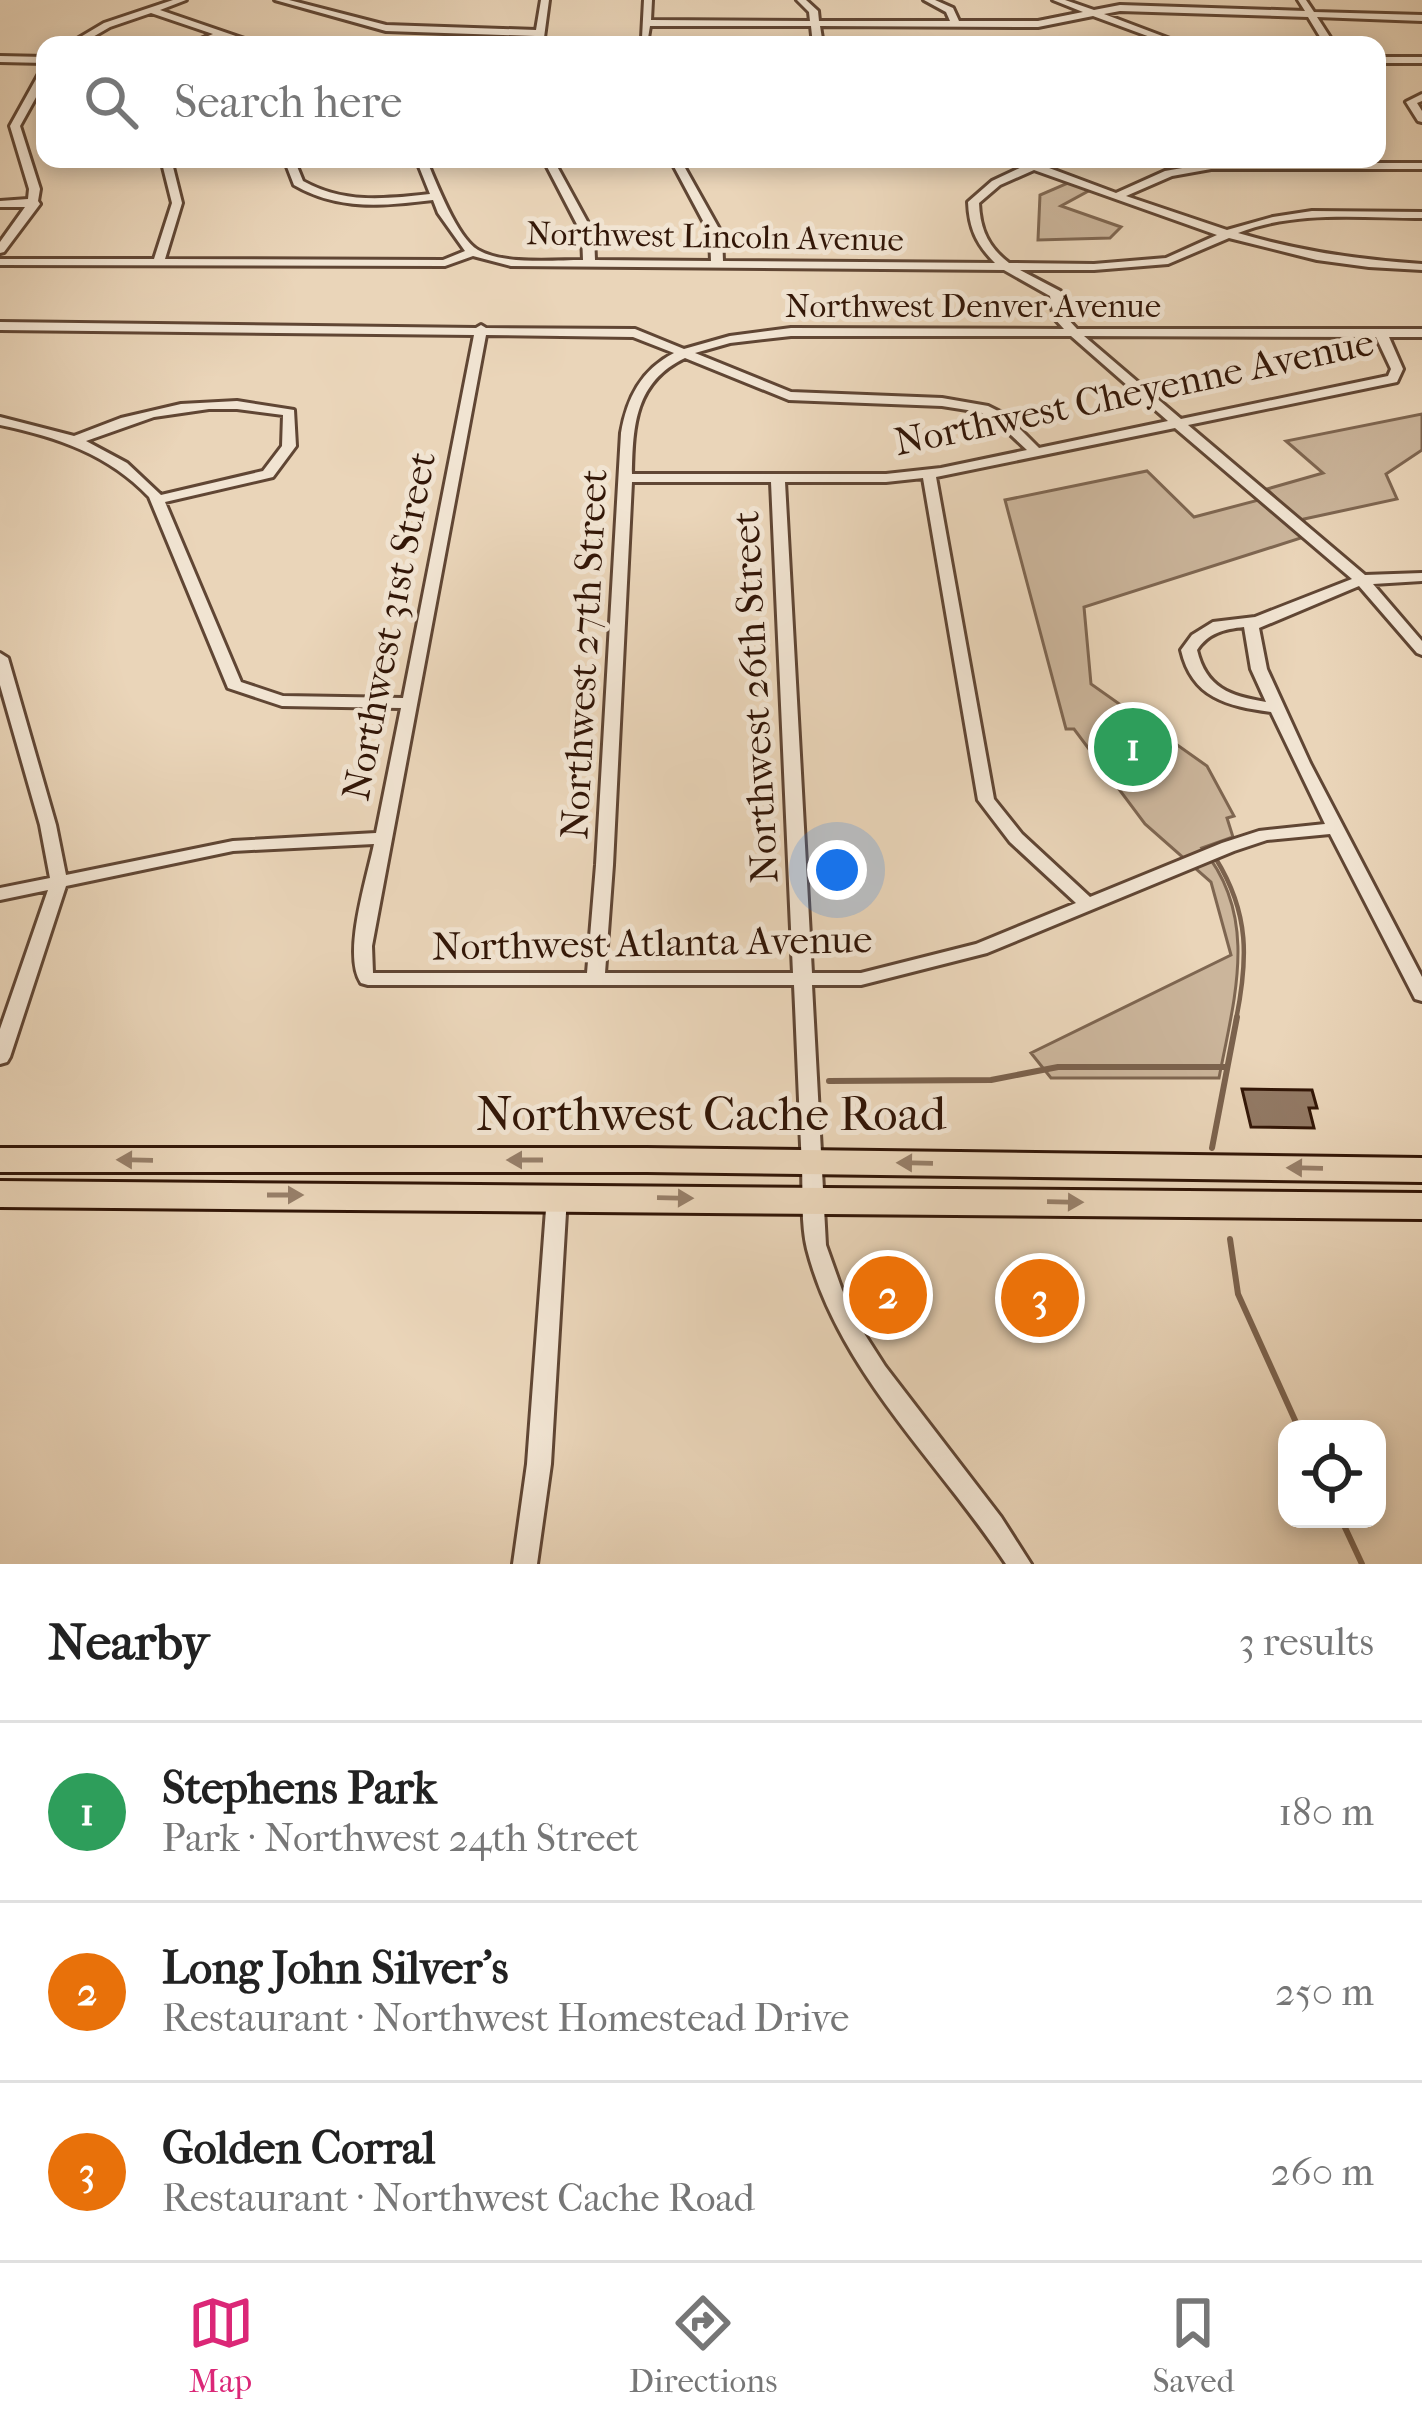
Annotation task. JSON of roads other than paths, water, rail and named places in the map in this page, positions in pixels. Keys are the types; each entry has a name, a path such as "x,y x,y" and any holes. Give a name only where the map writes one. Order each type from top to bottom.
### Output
{"main road":[{"name":"Northwest Cache Road","path":"0,1160 812,1162 1422,1170"},
{"name":"Northwest Cache Road","path":"0,1194 1422,1206"}],"street":[{"path":"88,36 182,0"},
{"path":"279,0 386,28 497,36"},
{"path":"539,36 545,0"},
{"path":"645,36 648,0"},
{"path":"800,0 811,8 817,36"},
{"path":"928,0 947,8 956,24"},
{"path":"1057,0 1156,36"},
{"path":"1302,0 1324,36"},
{"path":"646,23 1045,23 1131,8 1422,18"},
{"path":"149,10 227,36"},
{"path":"216,36 221,34"},
{"path":"0,59 36,60"},
{"path":"1386,60 1422,60"},
{"path":"0,250 34,204 36,182 15,126 36,88"},
{"path":"1419,116 1411,99 1422,97"},
{"path":"23,111 36,111"},
{"path":"1386,164 1422,166"},
{"path":"158,263 177,203 168,168"},
{"path":"292,168 298,183 335,202 380,204 437,196"},
{"path":"426,168 472,252"},
{"path":"553,168 588,233 589,264"},
{"path":"680,168 716,234 717,266"},
{"path":"1013,168 973,202 975,235 989,255 1056,294 1060,318 1073,332 1362,580 1422,650"},
{"path":"1041,168 1228,234 1320,260 1422,267"},
{"path":"1117,196 1192,168"},
{"path":"0,204 34,204"},
{"name":"Northwest Lincoln Avenue","path":"0,262 445,262 472,252 511,263 717,266 1168,261 1228,234 1312,214 1422,215"},
{"path":"0,326 635,333 789,396 965,404 1001,418 1037,453"},
{"name":"Northwest 31st Street","path":"375,979 363,972 364,946 481,329"},
{"name":"Northwest Denver Avenue","path":"686,354 709,345 791,332 1422,333"},
{"name":"Northwest Cheyenne Avenue","path":"626,478 778,480 929,474 1393,379 1397,369 1381,333"},
{"name":"Northwest 27th Street","path":"595,981 630,419 642,385 686,354"},
{"path":"77,440 148,412 241,406 289,412 289,446 268,474 157,500"},
{"path":"0,421 77,440 137,474 157,500 234,685 282,701 411,703"},
{"path":"929,474 986,800 1016,838 1087,904"},
{"name":"Northwest 26th Street","path":"778,480 816,1245 852,1336 992,1519 1019,1564"},
{"path":"1276,708 1226,699 1208,687 1190,661 1189,650 1197,638 1217,626 1258,620 1362,580 1422,577"},
{"path":"1258,620 1251,627 1252,639 1276,708 1422,995"},
{"path":"0,658 8,710 59,882 0,1057"},
{"name":"Northwest Atlanta Avenue","path":"375,979 861,979 981,949 1265,835 1337,827"},
{"path":"0,894 233,846 385,838"},
{"path":"396,1196 400,1160"},
{"path":"525,1564 539,1464 557,1196"}],"waterway":[{"path":"1216,859 1235,899 1243,938 1236,1020"},
{"path":"1212,1148 1237,1017"},
{"path":"829,1081 991,1080 1058,1067 1227,1067"},
{"path":"1230,1239 1238,1294 1295,1420"},
{"path":"1345,1528 1362,1564"}],"place":[{"name":"Stephens Park","path":"1133,747"},
{"name":"Long John Silver's","path":"888,1295"},
{"name":"Golden Corral","path":"1040,1298"}]}
